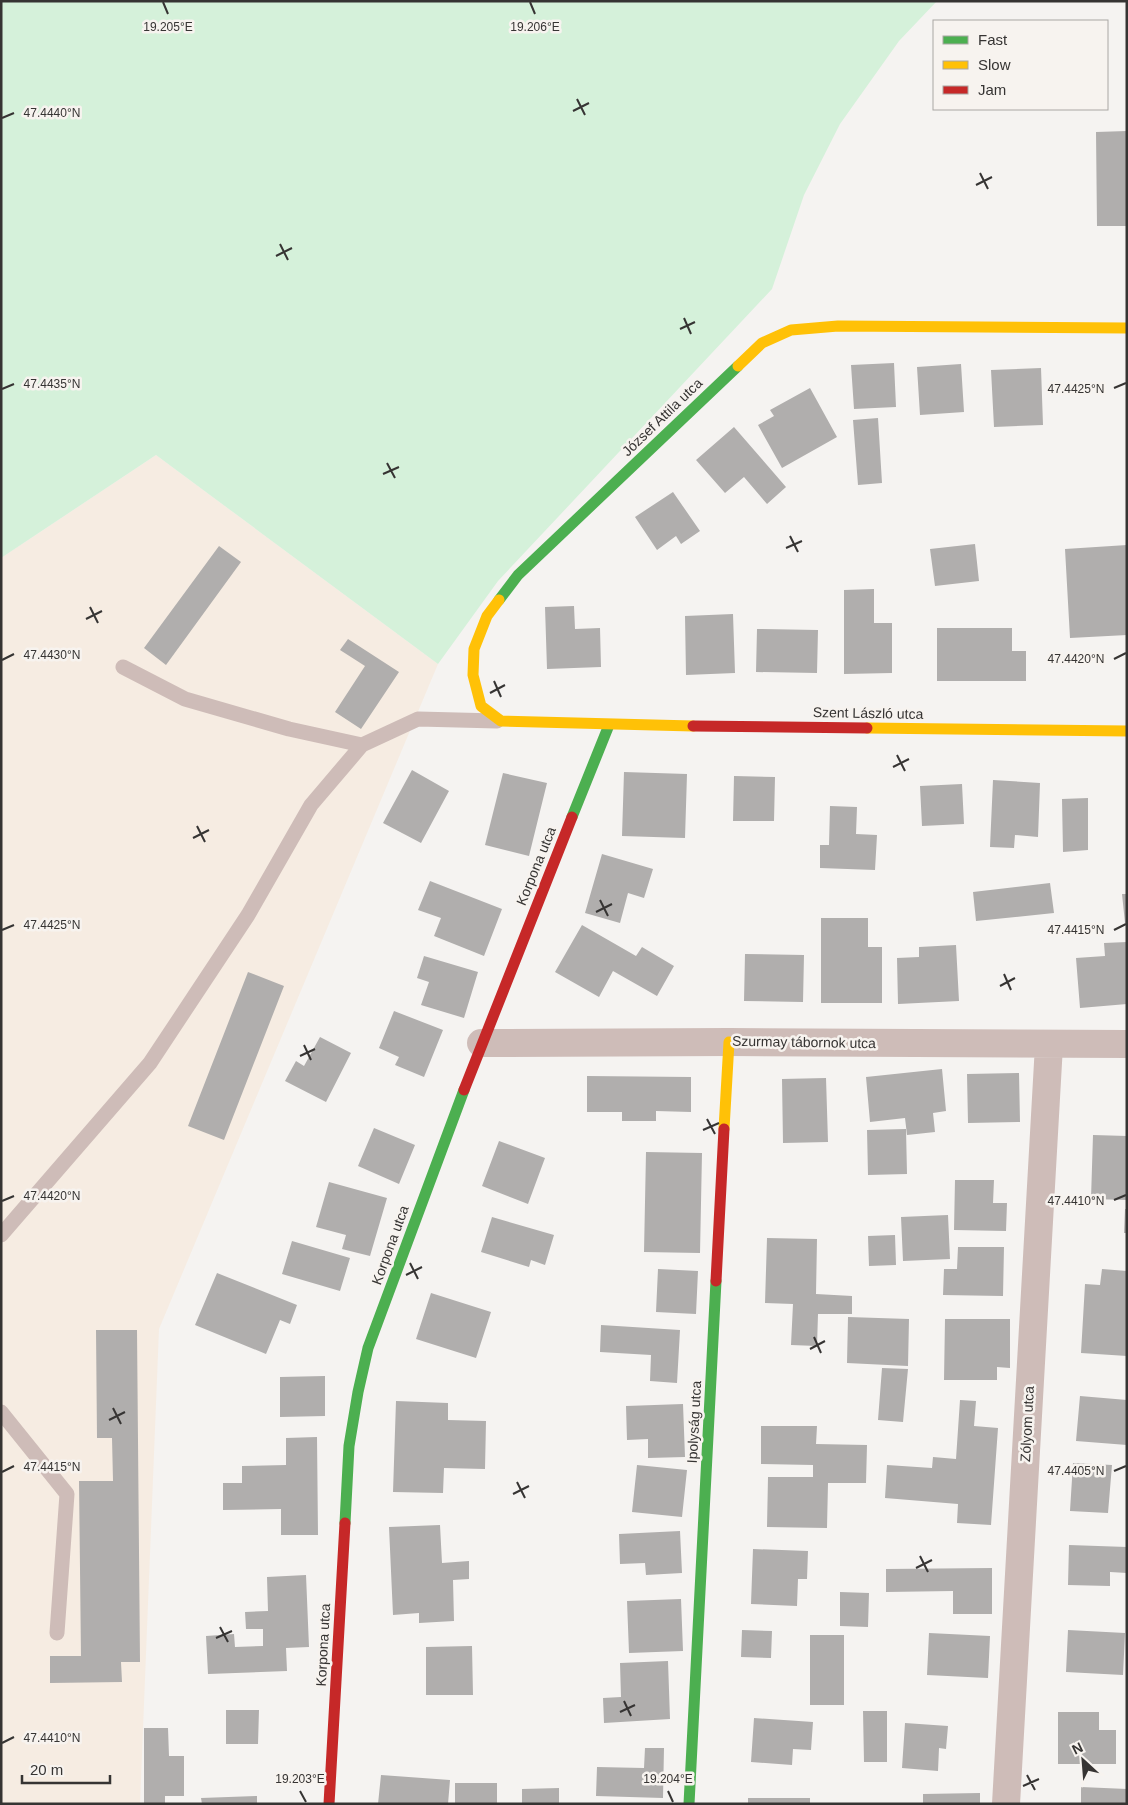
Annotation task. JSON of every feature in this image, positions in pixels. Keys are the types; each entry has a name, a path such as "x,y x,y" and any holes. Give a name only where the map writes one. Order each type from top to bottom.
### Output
{"street":[{"name":"József Attila utca","path":"501,721 481,706 473,675 474,648 487,616 518,575 762,343 791,330 838,326 1127,328"},
{"path":"501,721 609,725"},
{"name":"Szent László utca","path":"609,725 1127,731"},
{"name":"Korpona utca","path":"329,1804 349,1446 368,1348 481,1043 609,725"},
{"name":"Ipolyság utca","path":"689,1804 729,1042"},
{"name":"Szurmay tábornok utca","path":"481,1043 1127,1044"},
{"name":"Zólyom utca","path":"1006,1804 1049,1045"}],"lane":[{"path":"123,667 186,699 289,728 362,745"},
{"path":"1,1235 150,1063 248,915 311,805 362,745 418,718 501,721"},
{"path":"1,1412 67,1494 57,1632"}],"shaded area":[{"path":"156,455 438,664 159,1329 140,1804 1,1804 1,558"}],"green space":[{"path":"1,1 937,1 899,41 840,124 804,195 772,289 498,581 438,664 156,455 1,558"}],"building":[{"path":"1127,131 1127,226 1097,226 1096,132"},
{"path":"894,363 896,407 854,409 851,365"},
{"path":"961,364 964,412 920,415 917,367"},
{"path":"1041,368 1043,425 994,427 991,370"},
{"path":"810,388 837,437 782,468 758,425 774,416 770,410"},
{"path":"878,418 882,483 858,485 853,420"},
{"path":"734,427 786,487 767,504 744,477 725,493 696,460"},
{"path":"673,492 700,531 681,544 676,536 657,550 635,517"},
{"path":"975,544 979,581 935,586 930,549"},
{"path":"1127,545 1127,635 1070,638 1065,549"},
{"path":"219,546 241,562 166,665 144,648"},
{"path":"874,589 874,623 892,623 892,673 844,674 844,590"},
{"path":"574,606 575,629 600,628 601,667 547,669 545,607"},
{"path":"733,614 735,673 686,675 685,616"},
{"path":"937,628 1012,628 1012,651 1026,651 1026,681 937,681"},
{"path":"757,629 818,630 817,673 756,672"},
{"path":"348,639 399,672 361,729 335,712 365,666 340,650"},
{"path":"412,770 449,791 421,843 383,823"},
{"path":"624,772 687,774 685,838 622,836"},
{"path":"503,773 547,783 529,856 485,845"},
{"path":"734,776 775,777 774,821 733,821"},
{"path":"993,780 1040,783 1038,837 1015,835 1014,848 990,847"},
{"path":"962,784 964,824 922,826 920,786"},
{"path":"1088,798 1088,850 1063,852 1062,799"},
{"path":"830,806 857,807 856,834 877,835 875,870 820,868 820,845 829,845"},
{"path":"602,854 653,869 644,898 628,893 620,923 585,913"},
{"path":"430,881 502,909 484,956 434,936 441,918 418,910"},
{"path":"1050,883 1054,913 976,921 973,892"},
{"path":"1122,894 1127,894 1127,923 1125,923"},
{"path":"821,918 868,918 868,947 882,947 882,1003 821,1003"},
{"path":"582,925 636,956 642,947 674,966 657,996 613,971 599,997 555,972"},
{"path":"1127,942 1127,1004 1080,1008 1076,958 1105,956 1104,943"},
{"path":"956,945 959,1001 898,1004 897,958 919,957 919,947"},
{"path":"745,954 804,955 803,1002 744,1001"},
{"path":"424,956 478,972 464,1018 421,1005 429,982 417,978"},
{"path":"248,972 284,986 224,1140 188,1126"},
{"path":"394,1011 443,1030 424,1077 395,1065 399,1057 379,1048"},
{"path":"320,1037 351,1053 326,1102 285,1081 296,1061 304,1066"},
{"path":"942,1069 946,1111 933,1113 935,1132 907,1135 905,1118 870,1122 866,1077"},
{"path":"1019,1073 1020,1122 968,1123 967,1074"},
{"path":"587,1076 691,1077 691,1112 656,1111 656,1121 622,1121 622,1112 587,1112"},
{"path":"826,1078 828,1142 783,1143 782,1079"},
{"path":"374,1128 415,1145 399,1184 358,1166"},
{"path":"906,1129 907,1174 868,1175 867,1130"},
{"path":"1093,1135 1127,1136 1127,1200 1091,1199"},
{"path":"499,1141 545,1158 528,1204 482,1186"},
{"path":"646,1152 702,1153 700,1253 644,1252"},
{"path":"955,1180 994,1180 993,1203 1007,1203 1006,1231 954,1230"},
{"path":"329,1182 387,1198 370,1256 342,1249 346,1235 316,1227"},
{"path":"1125,1209 1127,1209 1127,1233 1124,1233"},
{"path":"948,1215 950,1259 903,1261 901,1217"},
{"path":"492,1217 554,1235 545,1265 531,1260 529,1267 481,1252"},
{"path":"895,1235 896,1265 869,1266 868,1236"},
{"path":"767,1238 817,1239 816,1294 852,1296 852,1314 818,1314 817,1346 791,1345 793,1304 765,1303"},
{"path":"292,1241 350,1258 340,1291 282,1274"},
{"path":"958,1247 1004,1247 1003,1296 943,1295 944,1269 957,1269"},
{"path":"658,1269 698,1271 696,1314 656,1312"},
{"path":"1102,1269 1127,1271 1127,1356 1081,1353 1085,1284 1100,1285"},
{"path":"217,1273 297,1305 290,1324 280,1320 266,1354 195,1325"},
{"path":"431,1293 491,1312 476,1358 416,1339"},
{"path":"848,1317 909,1319 908,1366 847,1363"},
{"path":"945,1319 1010,1319 1010,1368 997,1367 997,1380 944,1380"},
{"path":"601,1325 680,1330 677,1383 650,1381 651,1355 600,1352"},
{"path":"96,1330 137,1330 140,1662 121,1662 122,1682 50,1683 50,1656 81,1656 79,1481 113,1481 112,1438 97,1438"},
{"path":"882,1368 908,1369 903,1422 878,1420"},
{"path":"325,1376 325,1416 280,1417 280,1377"},
{"path":"1080,1396 1127,1400 1127,1445 1076,1441"},
{"path":"960,1400 976,1401 974,1426 998,1428 991,1525 957,1523 958,1504 885,1498 887,1465 932,1468 933,1457 956,1459"},
{"path":"396,1401 448,1403 448,1420 486,1421 485,1469 444,1468 443,1493 393,1492"},
{"path":"683,1404 685,1457 648,1458 648,1439 627,1440 626,1406"},
{"path":"761,1426 817,1426 816,1444 867,1445 866,1483 828,1483 827,1528 767,1527 768,1477 813,1477 813,1465 761,1464"},
{"path":"317,1437 318,1535 281,1535 281,1509 223,1510 223,1483 242,1483 242,1466 286,1465 286,1438"},
{"path":"1073,1463 1112,1465 1108,1513 1070,1511"},
{"path":"637,1465 687,1470 682,1517 632,1512"},
{"path":"440,1525 442,1563 469,1561 469,1579 453,1580 454,1621 419,1623 419,1613 393,1615 389,1527"},
{"path":"680,1531 682,1573 646,1575 645,1563 620,1564 619,1534"},
{"path":"1069,1545 1127,1547 1127,1573 1110,1572 1110,1586 1068,1585"},
{"path":"753,1549 808,1551 807,1579 798,1579 797,1606 751,1604"},
{"path":"992,1568 992,1614 953,1614 953,1591 886,1592 886,1569"},
{"path":"306,1575 309,1647 286,1648 287,1671 208,1674 206,1636 234,1634 235,1647 263,1646 263,1629 246,1629 245,1612 268,1611 267,1577"},
{"path":"840,1592 869,1593 868,1627 840,1626"},
{"path":"681,1599 683,1651 629,1653 627,1601"},
{"path":"742,1630 772,1631 771,1658 741,1657"},
{"path":"1068,1630 1125,1633 1123,1675 1066,1672"},
{"path":"929,1633 990,1636 988,1678 927,1675"},
{"path":"810,1635 844,1635 844,1705 810,1705"},
{"path":"472,1646 473,1695 426,1695 426,1647"},
{"path":"668,1661 670,1719 604,1723 603,1698 621,1697 620,1663"},
{"path":"226,1710 259,1710 258,1744 226,1744"},
{"path":"863,1711 887,1711 887,1762 864,1762"},
{"path":"1058,1712 1099,1712 1099,1730 1116,1730 1116,1764 1058,1764"},
{"path":"754,1718 813,1722 811,1750 793,1749 792,1765 751,1762"},
{"path":"905,1723 948,1726 946,1749 939,1748 938,1771 902,1768"},
{"path":"144,1728 168,1728 169,1756 184,1756 184,1796 165,1796 165,1804 144,1804"},
{"path":"645,1748 664,1748 663,1798 596,1796 597,1767 644,1768"},
{"path":"381,1775 450,1780 448,1804 378,1804"},
{"path":"455,1783 497,1783 497,1804 455,1804"},
{"path":"1081,1787 1127,1789 1127,1804 1081,1804"},
{"path":"559,1788 559,1804 522,1804 522,1789"},
{"path":"980,1793 980,1804 923,1804 923,1794"},
{"path":"257,1796 257,1804 202,1804 201,1798"},
{"path":"748,1798 810,1798 810,1804 748,1804"}],"traffic: fast":[{"path":"499,600 518,575 738,366"},
{"path":"572,817 609,725"},
{"path":"345,1523 349,1446 368,1348 464,1090"},
{"path":"689,1804 716,1281"}],"traffic: slow":[{"path":"738,366 762,343 791,330 838,326 1127,328"},
{"path":"499,600 487,616 474,649 473,675 481,706 501,721 693,726"},
{"path":"867,728 1127,731"},
{"path":"724,1129 729,1042"}],"traffic: jam":[{"path":"693,726 867,728"},
{"path":"464,1090 572,817"},
{"path":"716,1281 724,1129"},
{"path":"329,1804 345,1523"}]}
